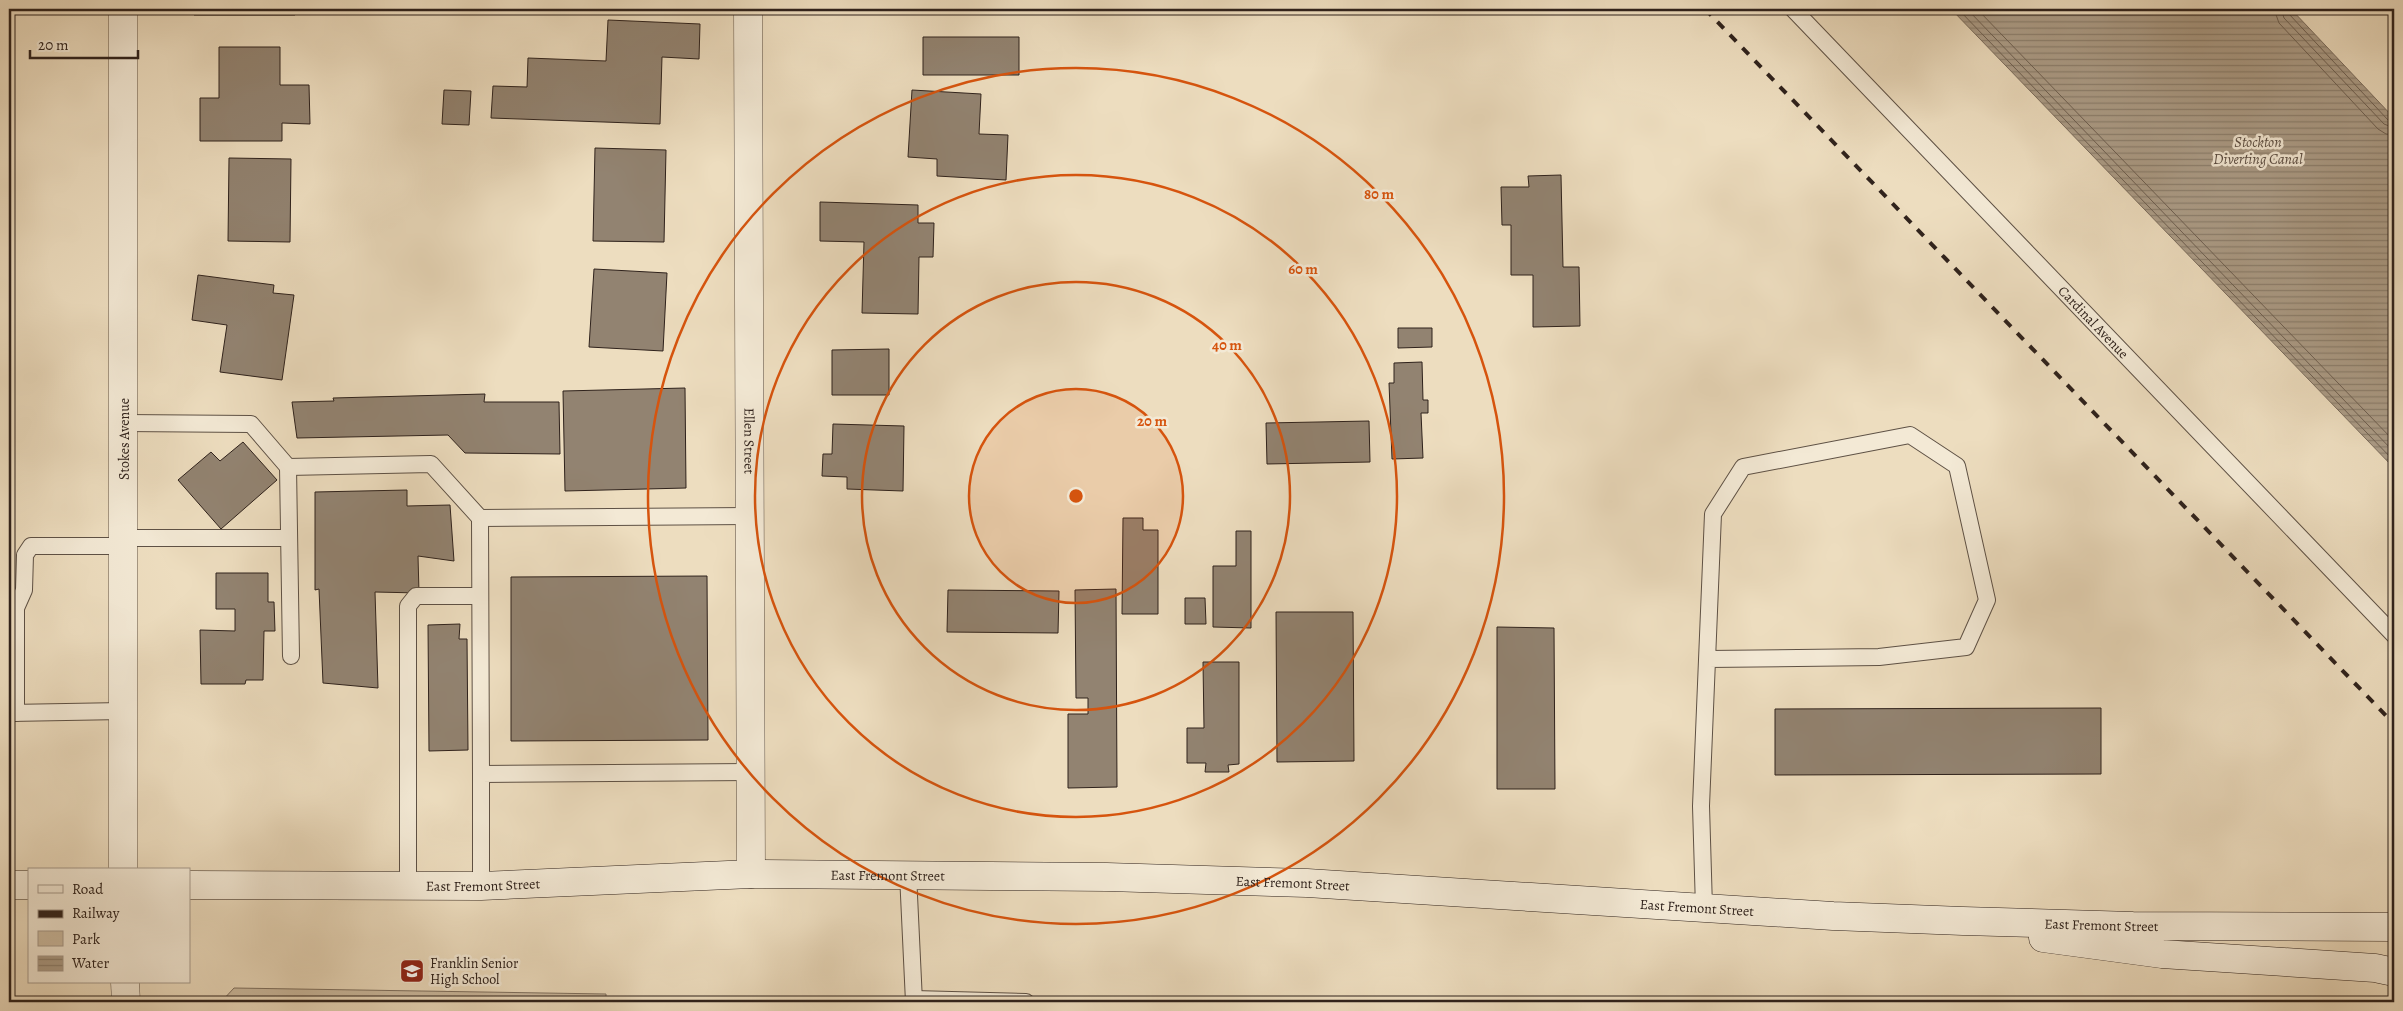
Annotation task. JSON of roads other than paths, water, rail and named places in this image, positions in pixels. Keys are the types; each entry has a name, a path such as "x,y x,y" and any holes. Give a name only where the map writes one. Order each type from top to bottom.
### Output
{"main road":[{"name":"Stokes Avenue","path":"123,9 123,868"},
{"name":"Ellen Street","path":"748,9 750,772 752,874"},
{"name":"East Fremont Street","path":"190,885 481,886 752,874 1107,877 1307,883 1506,894 1704,908 1963,921 2133,926 2394,927"},
{"path":"9,885 28,885"},
{"path":"1963,921 2037,937 2145,952 2374,968 2394,972"},
{"path":"125,984 126,1002"}],"lane":[{"name":"Cardinal Avenue","path":"1793,9 2394,635"},
{"path":"124,423 251,424 288,467 291,656"},
{"path":"1704,908 1701,806 1713,514 1743,467 1910,435 1957,466 1987,600 1966,647 1879,657 1708,659"},
{"path":"288,467 431,464 480,518 481,886"},
{"path":"480,518 749,516"},
{"path":"124,711 12,713 16,608 24,590 25,556 31,546 289,538"},
{"path":"408,886 408,606 416,596 480,596"},
{"path":"481,774 750,772"},
{"path":"908,874 914,1001 1026,1002"}],"water":[{"name":"Stockton Diverting Canal","path":"1951,9 2291,9 2394,118 2394,468"}],"railway":[{"path":"1705,9 2394,724"}],"place":[{"name":"Franklin Senior High School","path":"412,971"}]}
